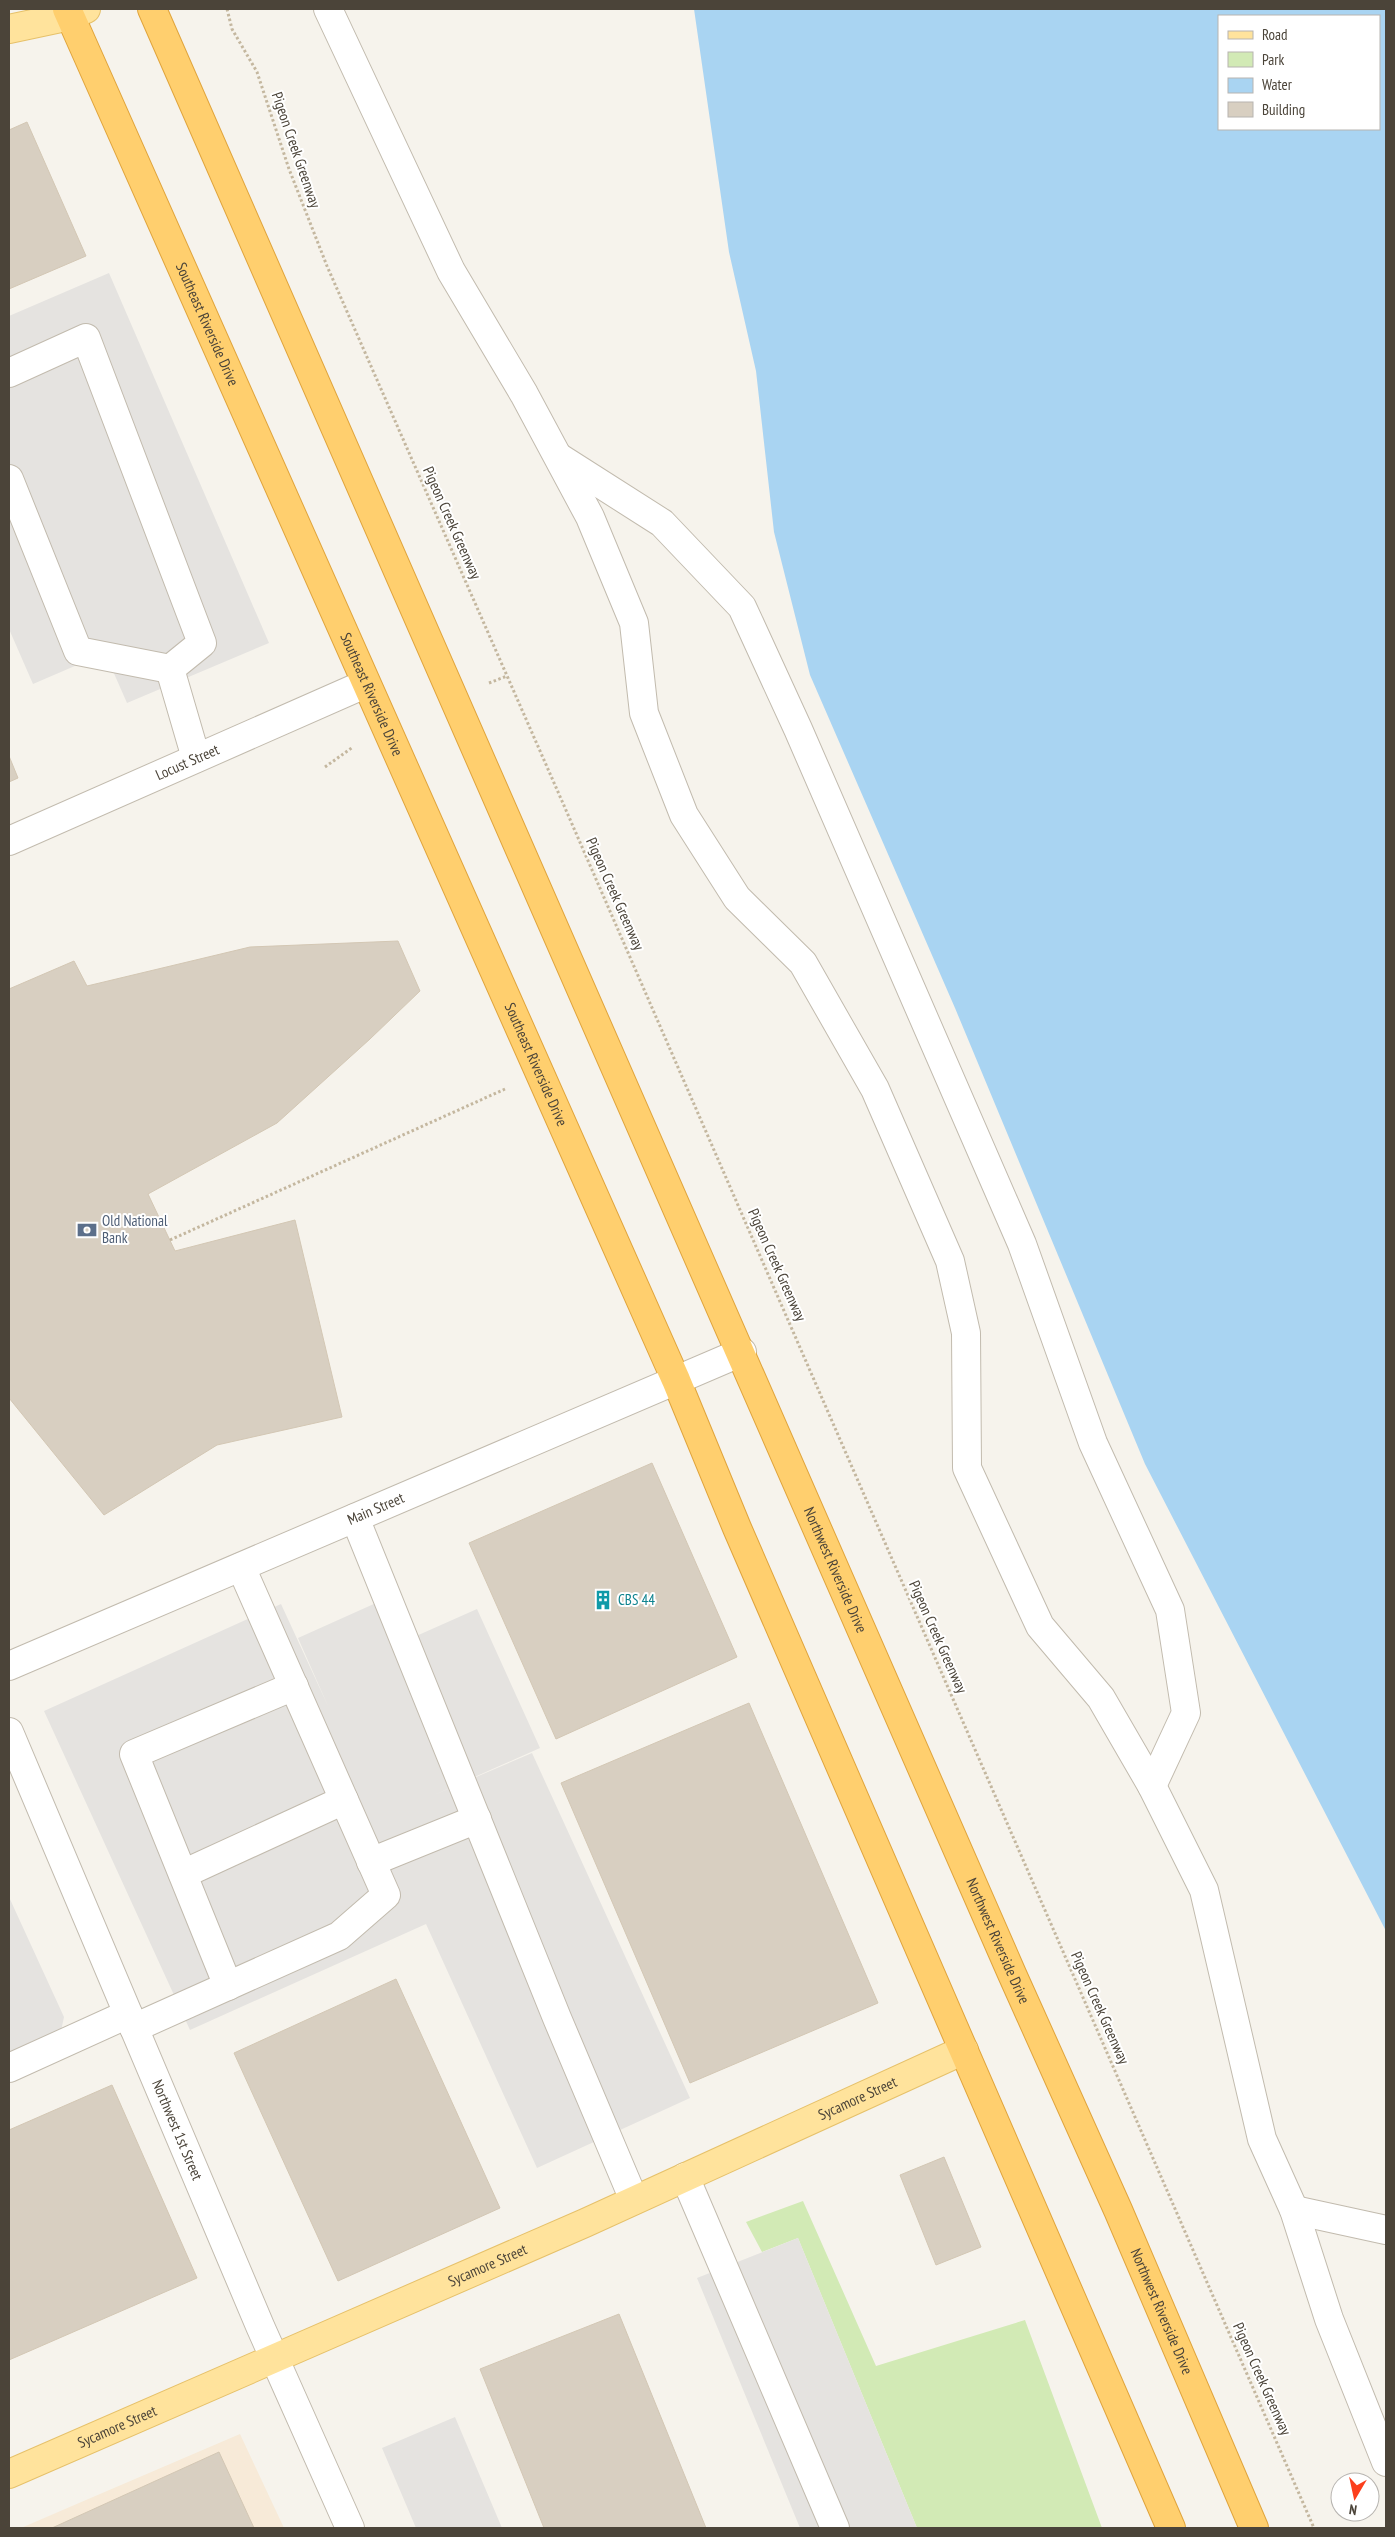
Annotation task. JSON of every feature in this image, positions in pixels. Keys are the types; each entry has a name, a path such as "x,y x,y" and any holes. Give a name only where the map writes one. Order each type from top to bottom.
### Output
{"highway":[{"path":"152,9 742,1352"},
{"name":"Southeast Riverside Drive","path":"74,11 365,684 676,1380"},
{"name":"Northwest Riverside Drive","path":"742,1352 1012,1974 1118,2210 1254,2528"},
{"path":"676,1380 737,1528 1171,2528"}],"main road":[{"path":"9,29 74,11"},
{"name":"Sycamore Street","path":"9,2474 686,2177 964,2050"}],"street":[{"path":"328,9 451,271 524,394 590,517 634,623 644,713 684,815 737,898 803,963 876,1090 950,1261 966,1334 967,1468 1040,1626 1101,1698 1152,1786 1204,1890 1262,2139 1294,2210 1329,2319 1386,2462"},
{"path":"9,373 86,338 202,643 170,669"},
{"path":"558,457 662,523 742,607 798,729 1022,1244 1092,1442 1170,1610 1186,1713 1152,1786"},
{"path":"9,479 78,650 170,669"},
{"path":"170,669 196,758"},
{"name":"Locust Street","path":"9,841 365,684"},
{"name":"Main Street","path":"9,1666 742,1352"},
{"path":"355,1518 557,2018 634,2200"},
{"path":"12,2058 131,2021 228,1986 339,1936 386,1894 242,1566"},
{"path":"228,1986 134,1754 294,1686"},
{"name":"Northwest 1st Street","path":"9,1732 274,2357 350,2528"},
{"path":"183,1874 344,1800"},
{"path":"371,1862 477,1818"},
{"path":"686,2177 835,2528"},
{"path":"1294,2210 1386,2230"}],"path":[{"name":"Pigeon Creek Greenway","path":"227,9 232,28 257,72 289,169 327,266 1314,2528"},
{"path":"170,1240 508,1088"}],"shaded area":[{"path":"109,273 269,643 127,703 105,653 33,684 9,629 9,316"},
{"path":"376,1603 396,1645 477,1609 540,1748 434,1795 532,1753 690,2098 537,2168 426,1924 190,2030 44,1711 281,1604 328,1706 298,1638"},
{"path":"9,1897 64,2017 61,2031 9,2052"},
{"path":"798,2238 917,2528 800,2528 697,2278"},
{"path":"455,2417 502,2528 416,2528 382,2448"},
{"path":"240,2434 284,2528 21,2528 79,2503"}],"green space":[{"path":"803,2201 876,2366 1025,2320 1102,2528 917,2528 798,2238 762,2252 746,2222"}],"water":[{"path":"694,9 1386,9 1386,1931 1145,1464 955,1008 810,675 774,532 756,371 729,252"}],"building":[{"path":"27,122 86,256 9,289 9,130"},
{"path":"9,756 18,778 9,782"},
{"name":"Old National Bank","path":"398,941 420,991 277,1123 148,1194 175,1251 295,1220 342,1417 217,1445 104,1515 9,1398 9,989 74,961 87,986 250,947"},
{"name":"CBS 44","path":"652,1463 737,1657 556,1739 469,1543"},
{"path":"749,1703 878,2003 690,2083 561,1783"},
{"path":"396,1979 500,2208 338,2281 234,2053"},
{"path":"112,2085 197,2278 9,2360 9,2130"},
{"path":"944,2157 981,2247 936,2265 900,2175"},
{"path":"619,2314 706,2528 544,2528 480,2369"},
{"path":"219,2452 254,2528 52,2528"}],"place":[{"name":"Old National Bank","path":"87,1230"},
{"name":"CBS 44","path":"603,1600"}]}
